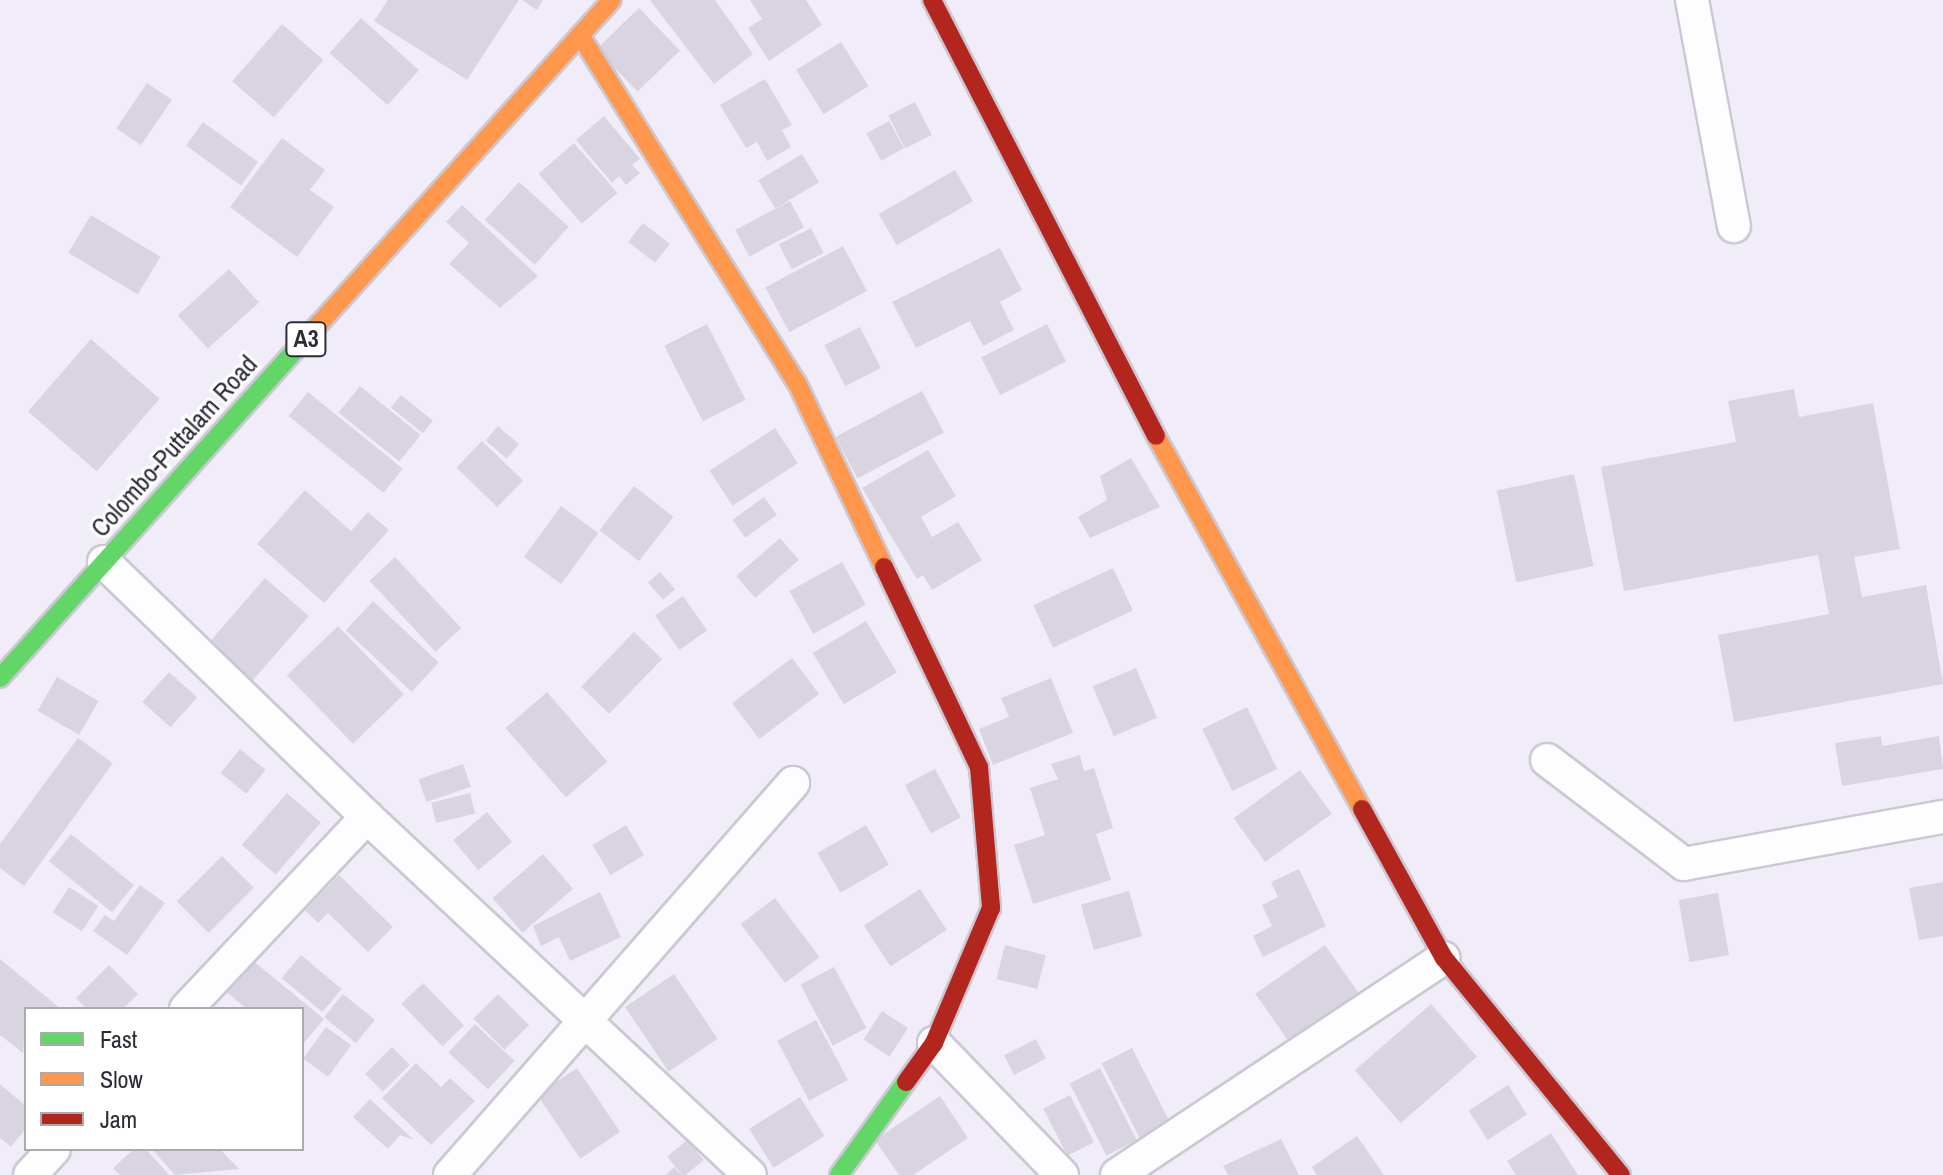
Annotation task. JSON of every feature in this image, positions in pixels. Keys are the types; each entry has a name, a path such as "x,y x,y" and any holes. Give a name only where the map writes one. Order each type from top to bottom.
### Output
{"main road":[{"name":"Colombo-Puttalam Road","path":"0,678 612,0"},
{"path":"932,0 1129,387 1444,958 1621,1175"},
{"path":"580,35 797,383 979,767 991,908 934,1043 839,1175"}],"street":[{"path":"1692,0 1734,226"},
{"path":"104,562 367,817 591,1019 750,1175"},
{"path":"1547,760 1684,864 1943,817"},
{"path":"450,1175 591,1019 793,783"},
{"path":"188,1007 367,817"},
{"path":"1117,1175 1444,958"},
{"path":"934,1043 1062,1175"},
{"path":"30,1175 52,1151"}],"building":[{"path":"388,0 519,0 467,80 374,21"},
{"path":"522,0 543,0 537,10"},
{"path":"650,0 715,0 753,54 714,84"},
{"path":"750,0 806,0 822,25 769,61 748,28 762,19"},
{"path":"639,8 680,50 638,91 597,49"},
{"path":"361,18 419,70 388,105 330,53"},
{"path":"282,24 324,60 274,117 232,81"},
{"path":"841,42 869,86 824,114 796,70"},
{"path":"765,79 792,125 782,130 791,147 767,161 757,142 746,148 720,105"},
{"path":"147,83 172,100 141,145 116,129"},
{"path":"915,102 932,135 905,149 888,116"},
{"path":"604,116 640,159 632,165 640,173 626,185 619,176 612,183 576,140"},
{"path":"889,121 904,148 881,161 866,134"},
{"path":"203,122 258,162 241,185 186,145"},
{"path":"282,138 325,170 310,190 334,207 297,257 230,207"},
{"path":"574,143 617,193 582,224 539,174"},
{"path":"802,154 819,182 775,209 758,180"},
{"path":"955,170 973,201 897,245 879,214"},
{"path":"519,182 569,227 535,265 485,220"},
{"path":"790,201 804,227 749,257 735,230"},
{"path":"462,205 538,276 500,308 449,264 469,243 446,222"},
{"path":"91,215 160,257 138,294 68,253"},
{"path":"643,223 670,244 655,263 628,242"},
{"path":"811,228 824,253 792,269 779,244"},
{"path":"843,246 867,291 789,332 765,287"},
{"path":"1000,248 1022,290 1000,302 1014,330 983,346 970,321 916,348 892,302"},
{"path":"229,269 259,302 208,349 178,315"},
{"path":"707,324 746,400 703,422 664,346"},
{"path":"1047,324 1066,361 1000,395 981,358"},
{"path":"860,327 881,368 845,386 824,345"},
{"path":"91,339 160,399 97,471 28,411"},
{"path":"360,386 421,435 399,462 339,412"},
{"path":"1794,389 1799,417 1873,403 1900,549 1854,557 1862,597 1926,585 1943,684 1734,722 1718,635 1829,614 1818,555 1624,591 1601,467 1736,442 1728,401"},
{"path":"922,391 944,432 858,479 835,437"},
{"path":"308,392 403,469 383,493 288,416"},
{"path":"401,395 433,421 423,433 391,407"},
{"path":"498,426 519,444 507,459 486,440"},
{"path":"775,428 798,463 732,506 710,470"},
{"path":"482,441 523,481 497,507 456,468"},
{"path":"928,450 956,496 921,517 932,537 958,522 982,560 932,590 923,575 917,579 862,488"},
{"path":"1131,458 1160,507 1090,538 1078,517 1107,500 1100,476"},
{"path":"1574,474 1594,566 1516,582 1497,490"},
{"path":"634,486 673,517 639,561 600,530"},
{"path":"305,490 351,531 368,512 389,530 324,603 257,544"},
{"path":"764,497 777,515 745,538 732,520"},
{"path":"561,506 598,533 561,584 524,557"},
{"path":"780,538 799,560 755,598 736,576"},
{"path":"395,557 461,628 436,652 369,581"},
{"path":"842,562 866,605 813,634 790,591"},
{"path":"1113,568 1133,611 1053,648 1033,605"},
{"path":"660,572 675,589 663,600 648,582"},
{"path":"265,578 309,616 251,682 207,644"},
{"path":"683,596 707,630 679,650 655,616"},
{"path":"373,601 439,662 412,692 346,630"},
{"path":"866,621 897,672 844,704 813,653"},
{"path":"338,626 404,694 353,744 287,675"},
{"path":"634,632 662,659 609,714 581,687"},
{"path":"792,658 819,694 759,739 732,703"},
{"path":"1136,668 1157,718 1114,736 1093,686"},
{"path":"169,672 197,697 170,727 142,702"},
{"path":"57,677 99,701 79,735 38,711"},
{"path":"1051,678 1073,733 993,765 979,729 1009,717 1001,698"},
{"path":"547,692 607,761 566,798 505,728"},
{"path":"1247,707 1277,769 1232,791 1202,729"},
{"path":"1881,736 1882,746 1939,736 1943,769 1842,786 1835,743"},
{"path":"78,738 113,763 24,886 0,868 0,844"},
{"path":"240,749 266,770 246,794 220,773"},
{"path":"1080,755 1084,771 1094,768 1113,828 1096,834 1111,880 1033,904 1014,845 1045,835 1030,788 1058,779 1051,764"},
{"path":"463,764 471,787 426,802 419,779"},
{"path":"935,769 961,818 931,834 905,785"},
{"path":"1300,770 1332,814 1265,862 1234,818"},
{"path":"287,793 321,823 276,875 242,845"},
{"path":"470,793 475,813 436,823 431,803"},
{"path":"487,812 512,842 478,870 453,840"},
{"path":"626,825 644,855 611,875 593,845"},
{"path":"866,825 889,865 841,893 818,853"},
{"path":"71,834 134,885 112,912 49,861"},
{"path":"543,854 573,889 523,933 492,898"},
{"path":"222,856 254,888 209,933 177,901"},
{"path":"1299,869 1326,926 1263,957 1253,936 1272,926 1262,905 1278,897 1271,882"},
{"path":"339,875 393,927 368,952 328,913 318,923 305,910"},
{"path":"1943,882 1943,936 1919,940 1909,888"},
{"path":"140,885 165,903 127,955 93,931 105,915 114,921"},
{"path":"69,887 98,906 82,931 53,912"},
{"path":"920,889 947,930 890,967 864,925"},
{"path":"1129,891 1142,936 1094,950 1081,905"},
{"path":"600,892 621,937 570,961 559,937 541,946 533,926"},
{"path":"1718,893 1729,955 1690,962 1679,900"},
{"path":"775,898 820,957 785,983 741,924"},
{"path":"1005,945 1046,955 1037,989 997,979"},
{"path":"1325,945 1359,994 1290,1043 1255,994"},
{"path":"246,955 324,1019 304,1043 304,1007 245,1007 219,986"},
{"path":"301,955 342,989 322,1012 282,978"},
{"path":"0,959 59,1007 24,1007 23,1053 0,1035"},
{"path":"109,965 138,994 125,1007 85,1007 76,998"},
{"path":"834,967 866,1028 833,1046 800,985"},
{"path":"674,974 718,1039 669,1072 625,1007"},
{"path":"423,983 464,1025 442,1046 401,1004"},
{"path":"343,994 375,1020 356,1043 324,1017"},
{"path":"498,994 529,1025 504,1050 473,1019"},
{"path":"1431,1004 1477,1057 1401,1123 1355,1070"},
{"path":"882,1011 908,1028 889,1056 863,1040"},
{"path":"816,1020 848,1080 809,1101 777,1041"},
{"path":"475,1024 514,1061 488,1089 448,1053"},
{"path":"326,1027 351,1045 328,1077 304,1059"},
{"path":"1036,1039 1046,1059 1014,1075 1004,1055"},
{"path":"392,1047 410,1065 383,1092 365,1074"},
{"path":"1132,1048 1171,1126 1141,1141 1102,1063"},
{"path":"416,1063 441,1087 450,1078 475,1101 431,1145 382,1098"},
{"path":"577,1068 620,1132 580,1159 537,1095"},
{"path":"1100,1068 1137,1140 1106,1156 1070,1083"},
{"path":"0,1084 24,1104 24,1131 11,1147 0,1138"},
{"path":"1508,1085 1527,1114 1488,1140 1469,1111"},
{"path":"1070,1095 1094,1142 1067,1156 1043,1109"},
{"path":"940,1096 968,1138 913,1175 899,1175 875,1140"},
{"path":"800,1097 824,1136 773,1168 749,1129"},
{"path":"370,1099 414,1140 400,1135 388,1149 353,1117"},
{"path":"1551,1133 1578,1175 1516,1175 1507,1161"},
{"path":"1357,1136 1384,1175 1317,1175 1312,1167"},
{"path":"1281,1139 1299,1175 1228,1175 1223,1166"},
{"path":"687,1140 704,1160 682,1175 667,1157"},
{"path":"132,1151 148,1151 169,1175 120,1175 113,1168"},
{"path":"154,1151 222,1151 239,1169 175,1175"},
{"path":"674,1167 682,1175 666,1175"}],"traffic: fast":[{"path":"0,678 320,323"},
{"path":"839,1175 906,1082"}],"traffic: slow":[{"path":"320,323 612,0"},
{"path":"580,35 797,383 884,567"},
{"path":"1156,436 1362,809"}],"traffic: jam":[{"path":"932,0 1156,436"},
{"path":"884,567 979,767 991,908 934,1043 906,1082"},
{"path":"1362,809 1444,958 1621,1175"}]}
